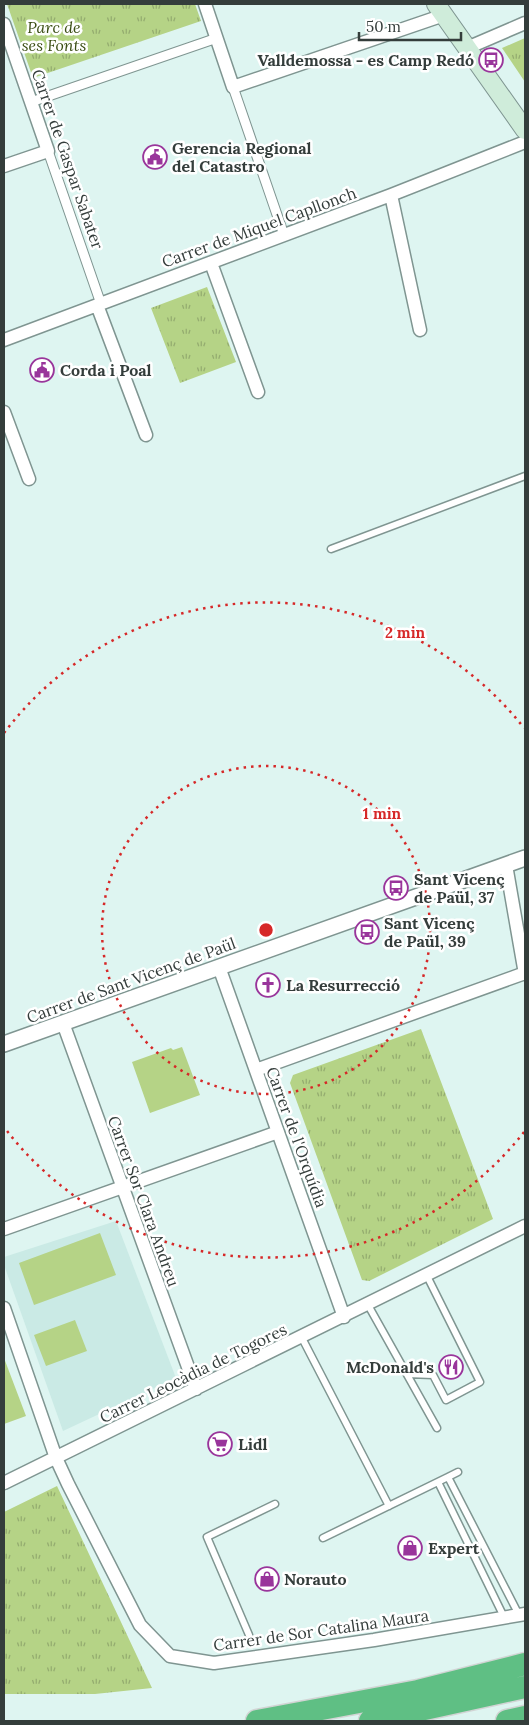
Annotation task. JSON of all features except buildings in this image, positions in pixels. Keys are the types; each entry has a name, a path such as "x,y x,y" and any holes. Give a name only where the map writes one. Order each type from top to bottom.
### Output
{"highway":[{"path":"257,1721 418,1692 525,1664"},
{"path":"370,1721 525,1687"},
{"path":"507,1721 525,1717"}],"main road":[{"path":"440,9 525,130"}],"street":[{"path":"205,4 284,235"},
{"path":"233,87 440,9"},
{"path":"467,48 525,23"},
{"name":"Carrer de Gaspar Sabater","path":"4,24 99,304"},
{"path":"31,102 217,38"},
{"name":"Carrer de Miquel Capllonch","path":"4,340 391,195 525,142"},
{"path":"4,166 48,151"},
{"path":"391,195 420,330"},
{"path":"211,262 258,392"},
{"path":"99,304 146,435"},
{"path":"4,412 29,480"},
{"name":"Carrer de Sant Vicenç de Paül","path":"4,1044 525,858"},
{"path":"256,1070 525,973 506,865"},
{"name":"Carrer de l'Orquídia","path":"219,967 344,1317"},
{"name":"Carrer Sor Clara Andreu","path":"63,1023 196,1389"},
{"path":"4,1229 278,1132"},
{"name":"Carrer Leocàdia de Togores","path":"4,1483 302,1338 525,1226"},
{"name":"Carrer de Sor Catalina Maura","path":"4,1308 56,1458 100,1549 140,1625 170,1656 214,1663 504,1619 522,1614"}],"lane":[{"path":"331,549 525,476"},
{"path":"407,1374 433,1375 446,1400 480,1382 427,1276"},
{"path":"368,1305 437,1428"},
{"path":"302,1338 389,1506"},
{"path":"323,1538 458,1472"},
{"path":"448,1477 522,1614"},
{"path":"438,1482 504,1619"},
{"path":"249,1634 207,1537 276,1504"}],"shaded area":[{"path":"116,1221 176,1378 63,1431 4,1265 4,1257"}],"green space":[{"name":"Parc de ses Fonts","path":"7,4 195,4 201,21 33,78"},
{"path":"525,38 525,82 502,48"},
{"path":"207,287 236,362 180,383 151,308"},
{"path":"421,1029 493,1219 369,1281 362,1280 290,1083 293,1075"},
{"path":"182,1047 200,1095 150,1113 132,1062 171,1048 173,1050"},
{"path":"100,1233 116,1275 34,1305 19,1263"},
{"path":"75,1320 87,1351 46,1366 34,1335"},
{"path":"4,1358 26,1416 4,1424"},
{"path":"57,1486 152,1688 95,1694 4,1694 4,1512"}],"place":[{"name":"Valldemossa - es Camp Redó","path":"491,60"},
{"name":"Gerencia Regional del Catastro","path":"155,157"},
{"name":"Corda i Poal","path":"42,370"},
{"name":"Sant Vicenç de Paül, 37","path":"396,888"},
{"name":"Sant Vicenç de Paül, 39","path":"367,932"},
{"name":"La Resurrecció","path":"268,985"},
{"name":"McDonald's","path":"451,1367"},
{"name":"Lidl","path":"220,1444"},
{"name":"Expert","path":"410,1548"},
{"name":"Norauto","path":"267,1579"}]}
